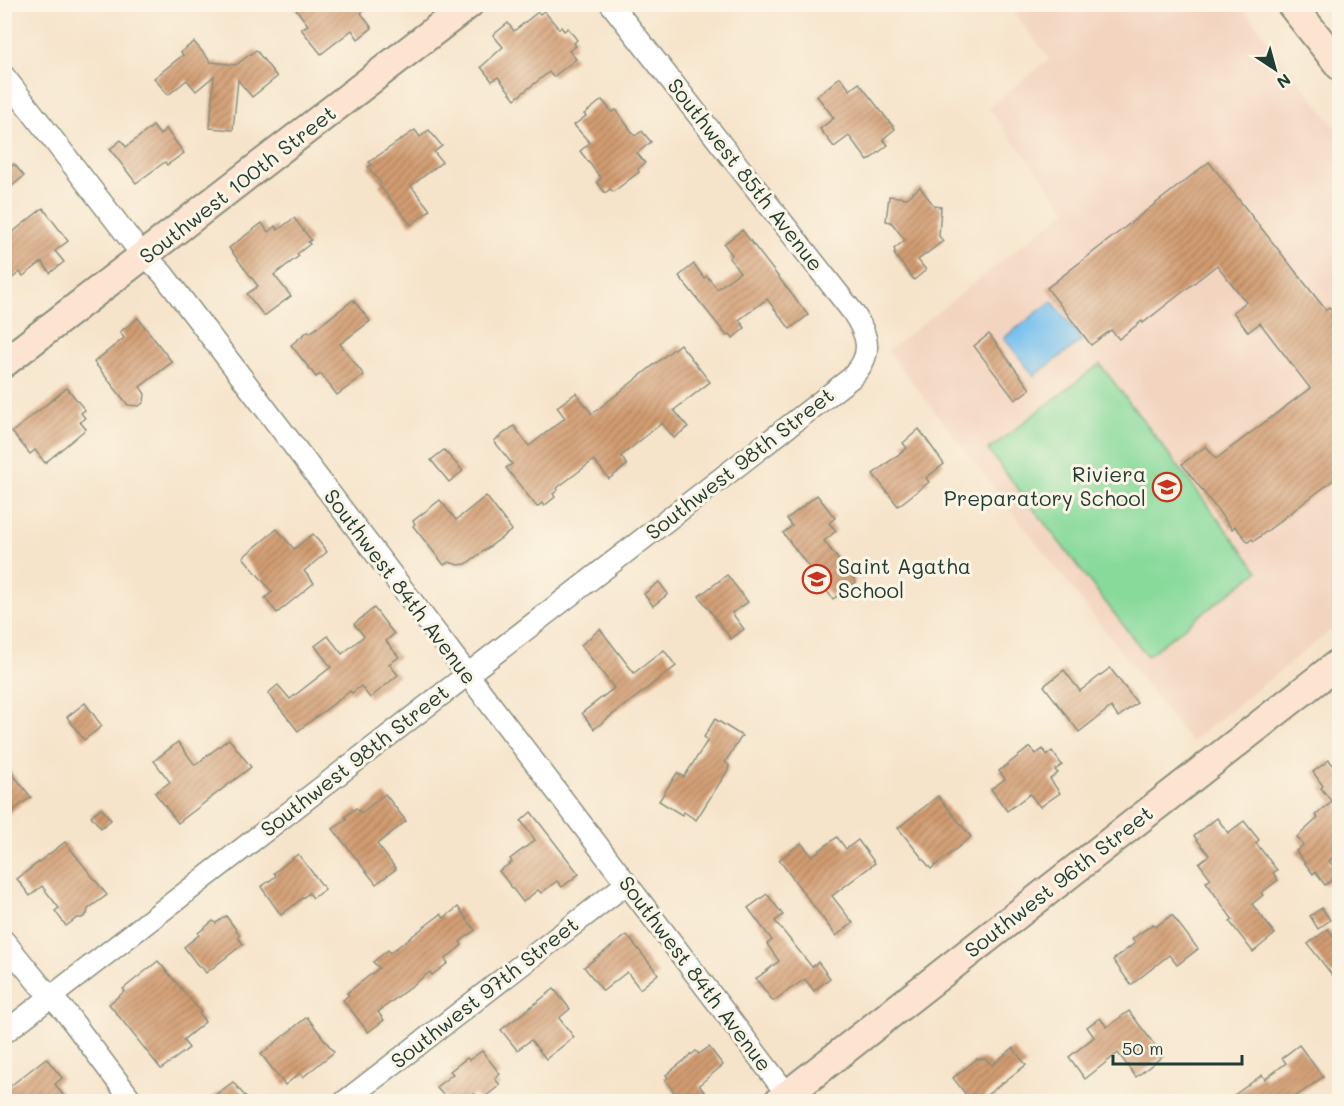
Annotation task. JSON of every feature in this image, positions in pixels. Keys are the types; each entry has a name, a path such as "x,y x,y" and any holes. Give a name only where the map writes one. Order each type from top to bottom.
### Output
{"street":[{"name":"Southwest 100th Street","path":"4,363 470,4"},
{"name":"Southwest 85th Avenue","path":"611,4 852,311 863,330 867,351"},
{"path":"1291,4 1340,66"},
{"name":"Southwest 84th Avenue","path":"4,76 133,243 170,284 626,884 786,1099"},
{"name":"Southwest 98th Street","path":"4,1033 851,378 866,359 867,351"},
{"name":"Southwest 96th Street","path":"786,1099 1340,662"},
{"name":"Southwest 97th Street","path":"344,1101 626,884"},
{"path":"4,941 67,1014 133,1101"}],"shaded area":[{"name":"Riviera Preparatory School","path":"1008,5 1241,5 1339,132 1339,624 1191,742 888,351 1067,210 988,108 1049,59"}],"green space":[{"path":"1100,364 1258,571 1147,656 988,450"}],"water":[{"path":"1052,301 1082,340 1034,376 1004,338"}],"building":[{"path":"292,4 372,4 361,13 372,28 358,39 352,30 321,54 301,29 308,25"},
{"path":"544,11 559,29 561,27 564,31 568,28 577,40 574,43 576,46 569,51 576,59 553,77 549,72 515,99 498,77 492,81 481,67 503,47 493,35 508,23 514,31 538,12 540,14"},
{"path":"194,42 211,62 236,65 256,50 277,77 252,97 238,80 233,130 210,128 214,76 196,91 187,80 168,95 154,78 183,55 181,52"},
{"path":"840,77 850,90 859,83 895,129 883,139 888,145 868,161 849,136 834,147 820,129 834,118 817,96"},
{"path":"602,100 612,112 616,110 635,136 642,131 651,142 637,153 645,163 638,169 639,172 613,192 610,189 605,193 597,182 601,178 580,151 590,143 574,125"},
{"path":"153,126 160,135 166,129 184,153 167,165 165,162 136,183 110,149 121,140 126,147"},
{"path":"415,130 420,137 429,130 442,146 434,152 442,162 411,186 430,210 411,225 379,185 381,183 368,167 372,165 369,162"},
{"path":"1209,162 1326,310 1329,307 1340,321 1340,475 1254,541 1252,539 1248,542 1235,526 1232,529 1182,464 1206,446 1216,459 1310,388 1260,323 1248,332 1233,312 1246,302 1217,265 1119,339 1111,330 1091,345 1047,288"},
{"path":"14,164 24,176 11,187 4,178 4,172"},
{"path":"920,187 934,206 941,207 939,236 943,241 918,260 926,270 914,280 894,254 896,253 894,249 905,240 891,222 886,221 889,196 907,198"},
{"path":"43,208 68,241 55,251 64,262 50,273 42,262 23,276 20,272 4,285 4,239"},
{"path":"294,218 311,240 308,242 310,244 297,254 299,256 274,275 291,296 264,316 247,294 258,286 229,248 262,223 268,232 275,226 278,230"},
{"path":"742,230 808,315 790,329 767,299 739,320 745,328 733,338 730,334 727,336 679,276 694,264 704,278 707,276 717,289 740,272 729,258 732,255 724,244"},
{"path":"353,300 370,321 340,344 364,375 337,395 321,374 316,377 291,345"},
{"path":"138,318 172,362 140,387 145,394 144,402 139,406 128,405 94,362 124,338 120,332"},
{"path":"989,334 1030,389 1015,400 974,346"},
{"path":"680,344 710,382 674,410 688,427 674,438 662,423 621,456 627,465 609,479 594,460 557,488 558,490 553,494 555,497 544,506 542,503 537,507 506,468 512,464 494,441 514,426 529,446 565,418 557,407 576,393 592,414"},
{"path":"67,388 85,410 81,413 85,418 80,422 86,429 45,463 35,450 30,454 12,432"},
{"path":"919,429 944,464 926,478 929,482 898,506 873,474 907,448 903,443"},
{"path":"444,450 463,471 449,482 431,460"},
{"path":"817,495 835,518 829,523 836,531 824,541 856,582 833,599 783,533 792,526 787,519"},
{"path":"486,496 512,530 466,564 458,565 449,562 444,565 413,526 415,524 413,521 440,500 456,520"},
{"path":"277,529 294,549 313,534 327,552 304,571 314,583 277,613 265,598 272,592 243,557"},
{"path":"727,575 748,602 732,613 744,629 731,639 699,596"},
{"path":"659,582 668,594 653,606 644,594"},
{"path":"374,608 394,634 386,641 399,657 389,664 398,675 370,698 361,686 352,693 350,691 298,731 268,693 278,685 290,699 331,667 315,646 328,636 342,654 364,636 354,624"},
{"path":"600,629 634,673 664,650 676,666 594,729 582,713 614,688 581,645"},
{"path":"1110,668 1137,703 1118,717 1111,707 1079,732 1044,686 1064,670 1080,691"},
{"path":"85,703 102,726 84,740 67,717"},
{"path":"715,719 742,736 725,762 729,765 728,770 696,820 684,812 682,815 659,801 677,773 684,777 708,740 704,737"},
{"path":"229,739 251,767 178,823 155,793 170,782 154,761 178,742 195,765"},
{"path":"1030,747 1036,754 1043,749 1047,755 1052,751 1062,765 1055,770 1058,773 1050,779 1060,793 1040,807 1030,794 1007,811 991,789 1005,779 999,771"},
{"path":"1329,760 1340,774 1340,853 1329,861 1340,874 1325,885 1315,872 1313,874 1296,851 1303,845 1297,837 1318,818 1315,815 1332,802 1321,788 1323,786 1313,772"},
{"path":"4,763 31,797 4,817"},
{"path":"385,794 406,821 377,844 396,869 376,884 333,829 347,819 345,817 356,808 361,813"},
{"path":"938,796 971,837 931,869 898,828"},
{"path":"101,808 111,820 101,828 91,816"},
{"path":"531,812 579,874 562,887 557,881 541,893 538,890 523,902 499,871 512,862 510,859 535,840 521,821"},
{"path":"1217,818 1228,833 1244,821 1259,840 1256,843 1277,870 1273,873 1278,880 1261,893 1263,895 1252,904 1275,934 1253,952 1230,922 1233,920 1206,882 1211,879 1199,863 1209,855 1194,836"},
{"path":"837,837 846,849 858,840 875,863 832,896 853,923 836,936 779,860 801,843 812,856"},
{"path":"65,842 107,895 88,909 87,914 82,918 77,918 66,926 55,911 59,908 42,886 30,896 17,879"},
{"path":"298,854 325,889 313,898 309,893 281,915 261,887"},
{"path":"767,894 783,915 775,921 812,967 818,962 830,978 814,991 805,979 773,1001 756,979 779,961 767,944 772,940 748,908"},
{"path":"458,907 475,930 445,959 448,963 432,975 430,972 378,1012 384,1020 368,1032 343,1000 349,995 347,993 379,968 373,962 388,950 390,953 441,914 444,918"},
{"path":"1322,908 1330,920 1318,929 1310,916"},
{"path":"1172,915 1198,949 1177,965 1169,955 1131,985 1113,960 1135,943 1132,939 1153,924 1155,927"},
{"path":"226,916 240,935 238,937 243,944 206,973 184,947 213,921 216,923"},
{"path":"1328,929 1340,944 1340,969 1332,975 1308,944"},
{"path":"627,935 658,974 640,989 627,972 603,991 584,967"},
{"path":"158,961 201,1012 199,1013 205,1022 183,1040 189,1048 161,1069 109,1004 125,991 123,989"},
{"path":"554,989 570,1009 559,1018 574,1037 546,1059 531,1040 517,1050 501,1030"},
{"path":"1129,1011 1163,1056 1136,1077 1118,1053 1085,1079 1069,1057 1094,1037 1087,1027 1100,1018 1107,1027"},
{"path":"307,1017 334,1052 303,1077 300,1073 285,1085 261,1054"},
{"path":"1299,1045 1323,1077 1289,1101 1226,1101 1262,1075 1265,1079 1286,1063 1282,1058"},
{"path":"709,1047 723,1065 699,1085 711,1101 681,1101 665,1080 668,1078 666,1075 696,1051 699,1054"},
{"path":"1013,1048 1026,1065 979,1101 971,1101 953,1078 977,1059 985,1059 992,1065"},
{"path":"482,1051 500,1074 495,1079 500,1085 480,1101 474,1094 465,1101 449,1101 436,1087 453,1074 450,1071 467,1058 469,1060"},
{"path":"46,1058 62,1078 55,1084 63,1095 56,1101 4,1101 4,1091"},
{"path":"233,1082 249,1101 207,1101"}],"place":[{"name":"Riviera Preparatory School","path":"1167,487"},
{"name":"Saint Agatha School","path":"817,579"}]}
